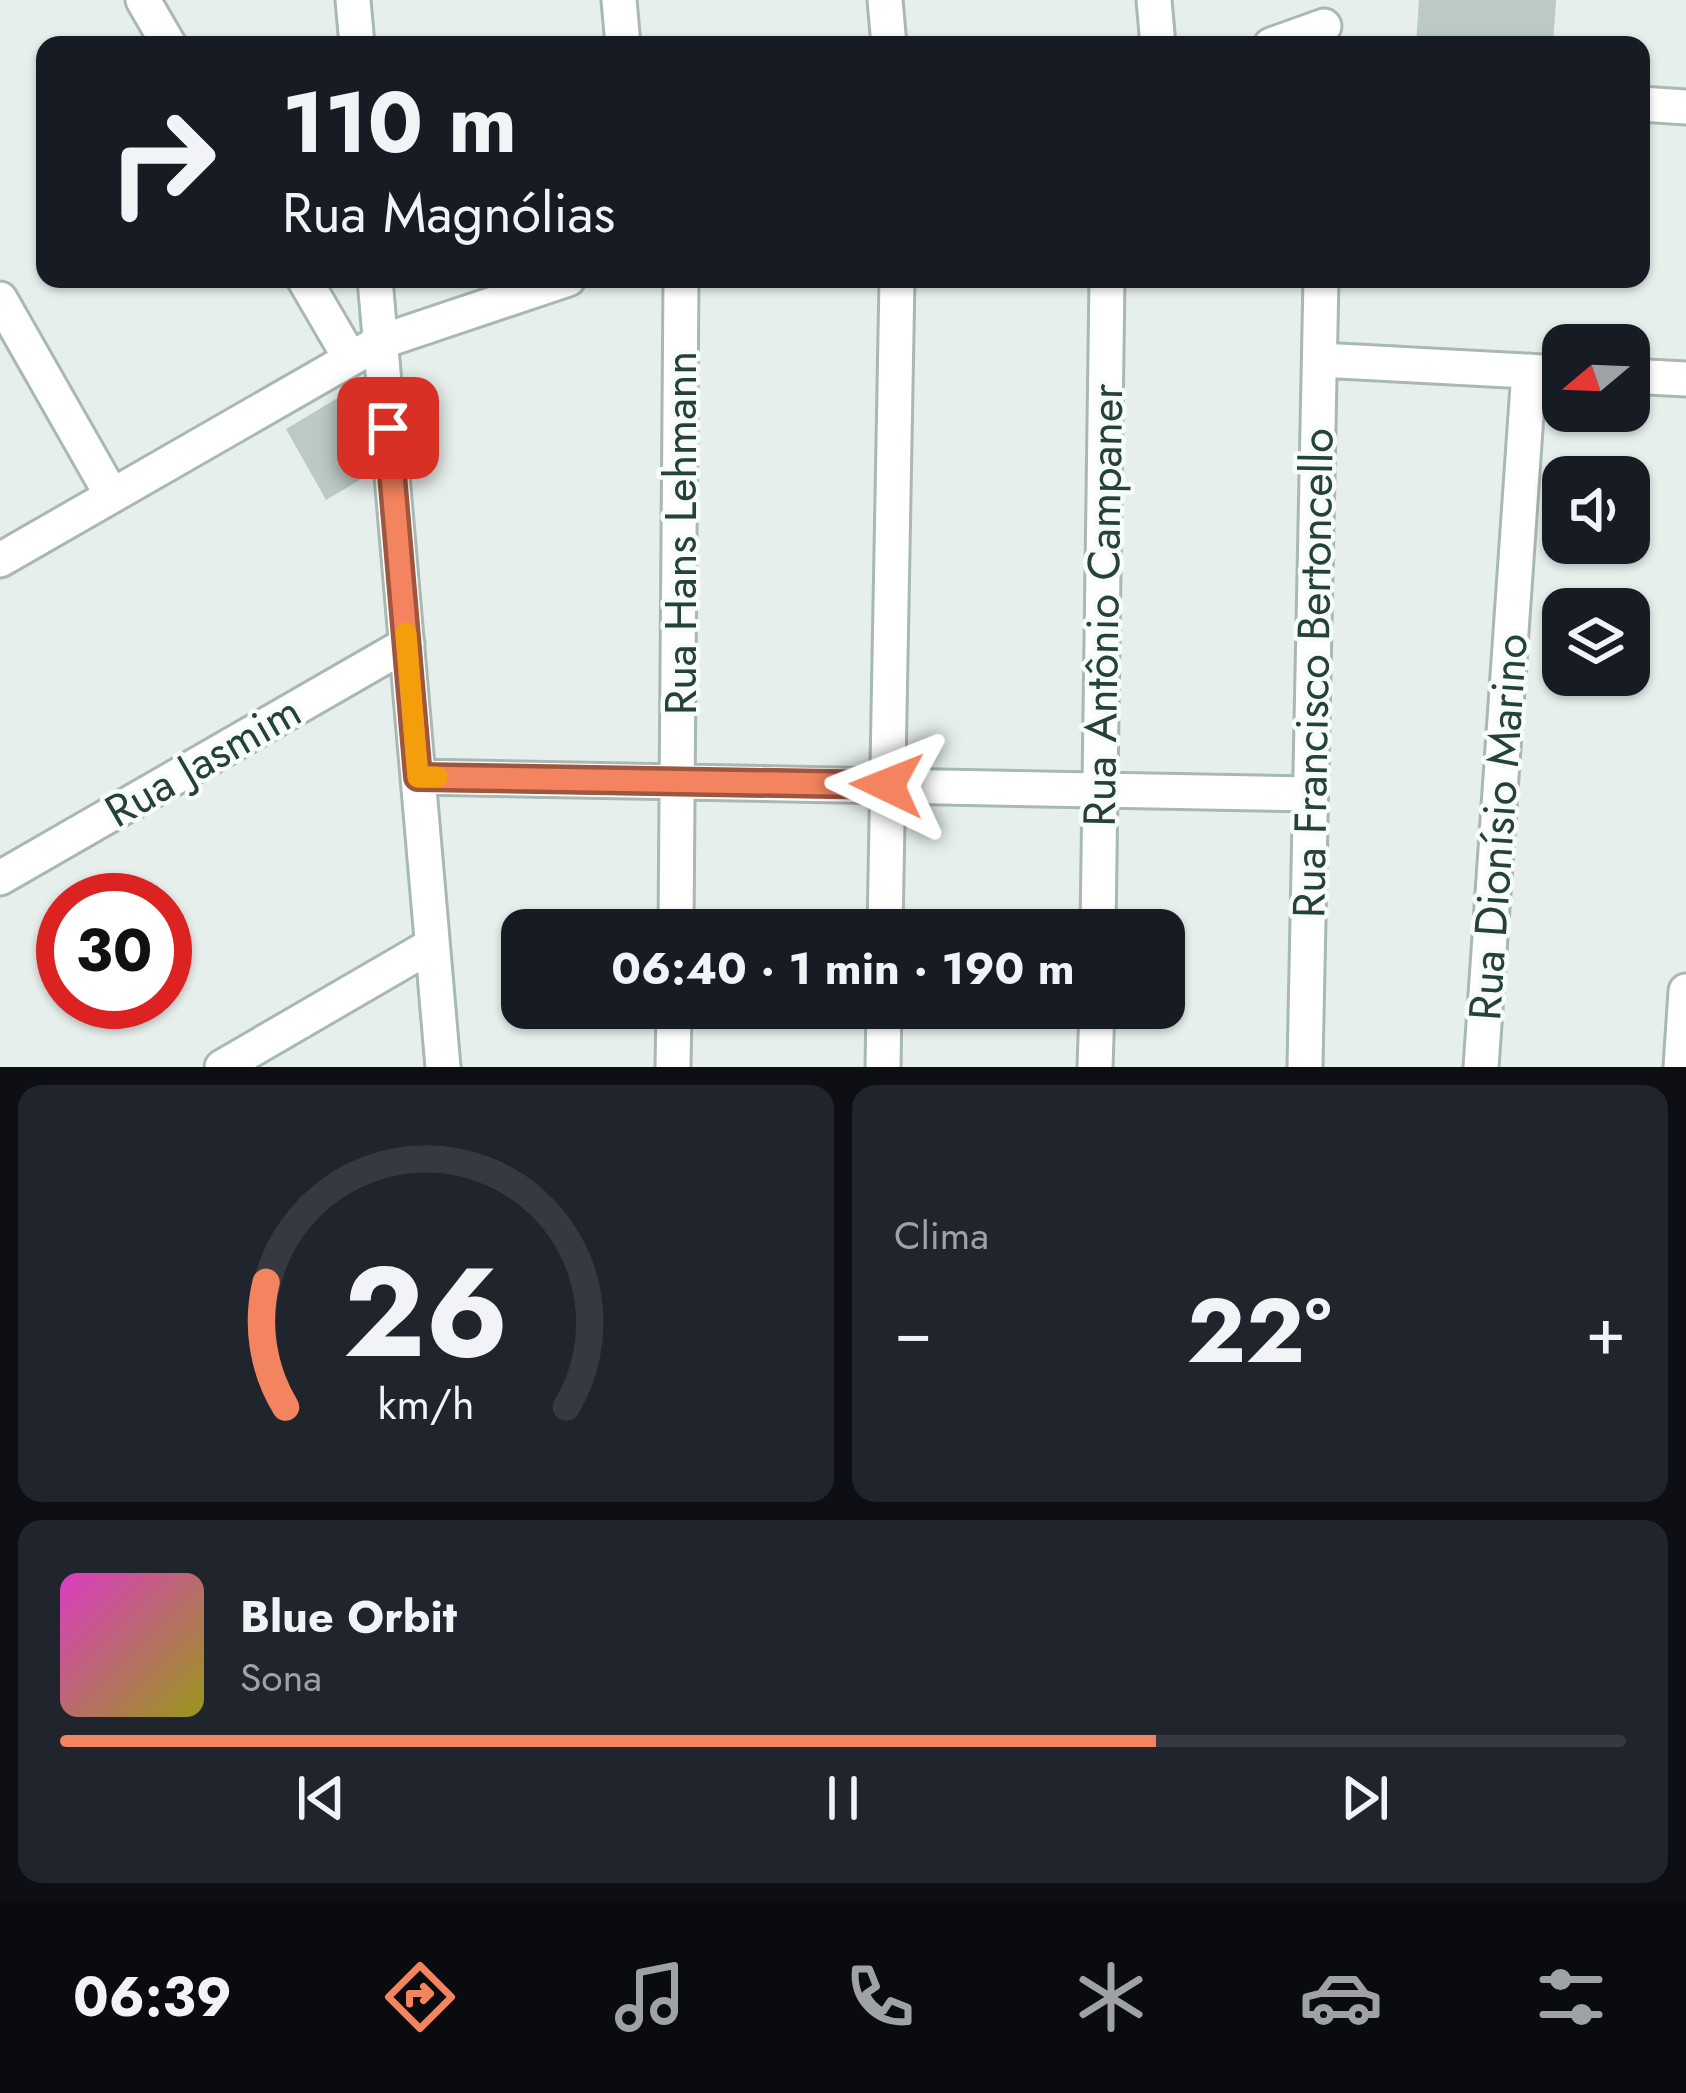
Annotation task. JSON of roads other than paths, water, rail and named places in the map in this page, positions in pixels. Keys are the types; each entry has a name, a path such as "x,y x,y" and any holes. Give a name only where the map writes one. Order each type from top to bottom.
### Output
{"street":[{"path":"143,0 164,36"},
{"path":"353,0 356,36"},
{"path":"619,0 621,36"},
{"path":"885,0 888,36"},
{"path":"1154,0 1157,36"},
{"path":"1293,36 1324,24"},
{"path":"1650,105 1686,107"},
{"path":"309,288 350,358"},
{"path":"376,288 443,1067"},
{"path":"0,560 380,342 541,288"},
{"name":"Rua Hans Lehmann","path":"676,909 681,288"},
{"path":"885,909 897,288"},
{"name":"Rua Antônio Campaner","path":"1098,909 1107,288"},
{"name":"Rua Francisco Bertoncello","path":"1305,1067 1321,288"},
{"path":"0,299 111,494"},
{"path":"1320,361 1542,372"},
{"path":"1650,377 1686,380"},
{"name":"Rua Dionísio Marino","path":"1481,1067 1542,415"},
{"name":"Rua Jasmim","path":"3,868 406,644"},
{"path":"418,777 1309,794"},
{"path":"221,1067 432,945"},
{"path":"1681,1067 1686,991"},
{"path":"673,1067 674,1029"},
{"path":"883,1067 884,1029"},
{"path":"1095,1067 1096,1029"}]}
